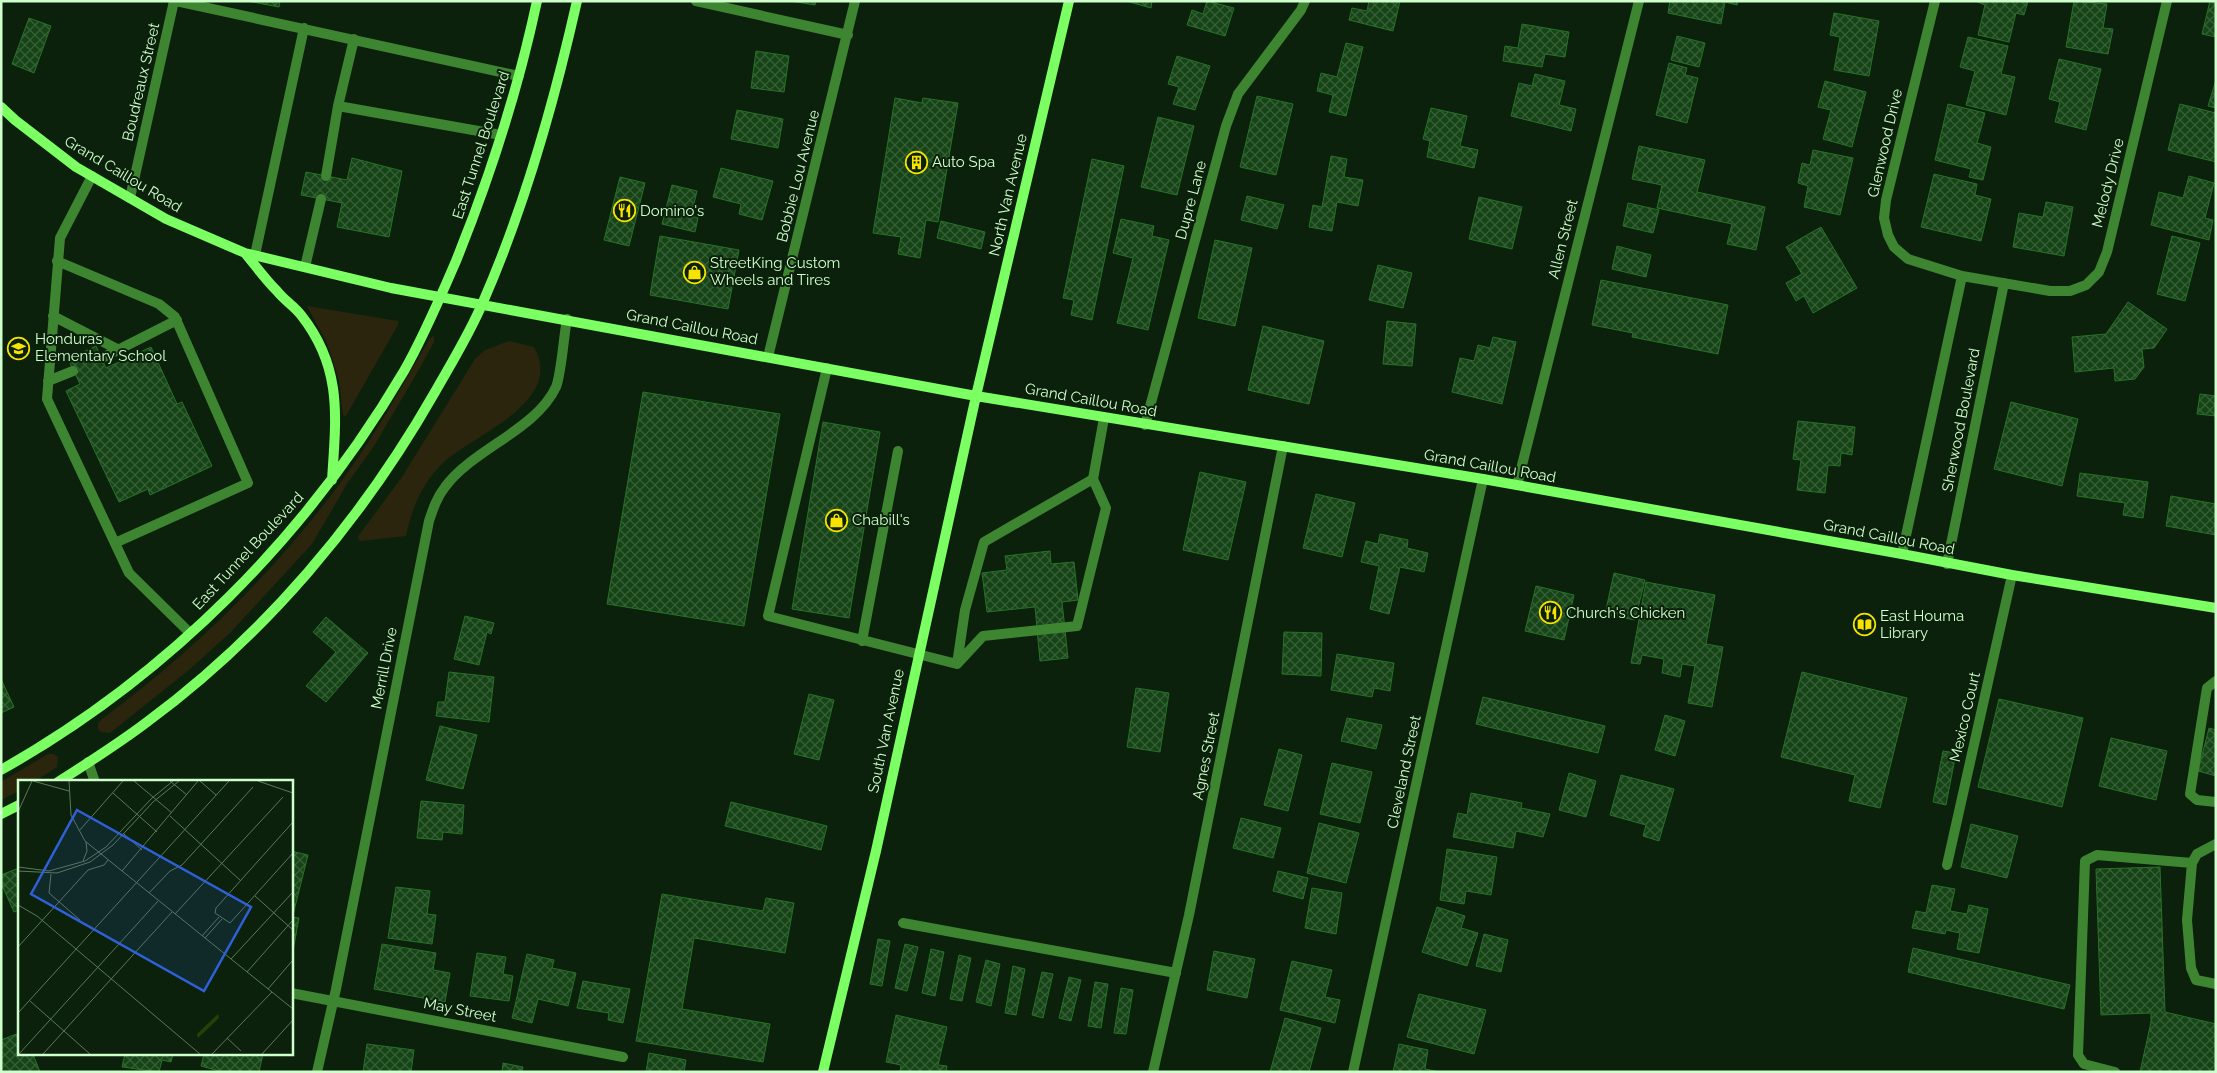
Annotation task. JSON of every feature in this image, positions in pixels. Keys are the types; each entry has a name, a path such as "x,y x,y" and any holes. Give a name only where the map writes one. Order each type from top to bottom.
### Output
{"main road":[{"name":"East Tunnel Boulevard","path":"1,770 50,743 122,692 217,610 301,520 356,449 405,369 441,297 483,196 519,76 537,1"},
{"path":"61,780 147,722 200,680 248,636 328,550 354,518 410,436 483,304 541,142 577,1"},
{"name":"North Van Avenue","path":"976,396 1069,1"},
{"name":"Grand Caillou Road","path":"1,107 61,155 92,176 166,219 244,253 390,288 567,319 976,396 1483,479 1902,554 1947,564 2216,608"},
{"path":"244,253 277,292 301,315 320,344 330,370 336,408 332,480"},
{"name":"South Van Avenue","path":"823,1072 876,851 976,396"},
{"path":"1,814 18,806"}],"street":[{"path":"175,1 519,76"},
{"name":"Boudreaux Street","path":"130,198 175,1"},
{"path":"696,1 848,35"},
{"name":"Bobbie Lou Avenue","path":"768,357 855,1"},
{"name":"Dupre Lane","path":"1145,425 1226,126 1238,94 1301,10 1305,1"},
{"name":"Allen Street","path":"1517,485 1639,1"},
{"name":"Glenwood Drive","path":"1935,1 1886,200 1884,218 1888,235 1894,247 1908,259 1962,276 2004,282"},
{"name":"Melody Drive","path":"2004,282 2050,290 2070,291 2086,284 2099,272 2107,252 2167,1"},
{"path":"256,255 304,28"},
{"path":"326,176 338,106 354,39"},
{"path":"338,106 501,135"},
{"path":"92,176 60,238 47,399 129,573 190,633"},
{"path":"304,267 321,199"},
{"path":"57,262 159,304 176,320 248,483 115,543"},
{"name":"Sherwood Boulevard","path":"1902,554 1962,276"},
{"name":"Sherwood Boulevard","path":"1947,564 2004,282"},
{"path":"53,316 119,350"},
{"name":"Merrill Drive","path":"317,1072 334,1001 429,521 434,505 446,486 472,461 533,417 556,387 567,319"},
{"path":"102,358 176,320"},
{"path":"827,368 768,616 918,656 957,664"},
{"path":"48,381 73,371"},
{"path":"957,664 983,636 1077,626 1106,508 1093,480 1104,418"},
{"name":"Agnes Street","path":"1154,1072 1176,973 1283,446"},
{"path":"862,641 898,451"},
{"name":"Cleveland Street","path":"1352,1072 1483,479"},
{"path":"957,664 964,610 984,542 1093,480"},
{"name":"Mexico Court","path":"1947,865 2012,575"},
{"path":"2216,681 2207,688 2190,794 2197,800 2216,802"},
{"path":"88,762 94,780"},
{"path":"2216,844 2197,854 2192,863 2188,920 2191,968 2196,980 2216,984"},
{"path":"2115,1072 2084,1064 2078,1055 2085,861 2097,854 2192,863"},
{"path":"902,923 1176,973"},
{"name":"May Street","path":"292,993 623,1057"}],"shaded area":[{"path":"307,306 398,321 398,325 346,416 343,415 339,381 326,341"},
{"path":"434,336 434,342 417,373 374,446 347,484 312,544 230,633 190,669 110,733 101,732 98,729 98,723 167,667 229,611 286,551 313,519 363,450 430,338"},
{"path":"509,341 534,347 540,367 537,384 527,400 512,415 458,451 436,470 419,496 411,515 406,536 361,541 358,538 359,535 402,477 475,359 485,350"},
{"path":"48,754 58,757 57,767 37,780 18,780 18,792 1,800 1,782"}],"building":[{"path":"247,1 280,1 279,7"},
{"path":"790,1 816,1 815,5"},
{"path":"1126,1 1152,1 1151,8"},
{"path":"1207,1 1234,8 1225,36 1187,25 1192,10 1203,14"},
{"path":"1369,1 1400,1 1393,31 1349,20 1352,8 1367,11"},
{"path":"1670,1 1738,1 1737,5 1725,2 1721,24 1668,13"},
{"path":"1975,1 2028,1 2024,15 2016,13 2009,42 1978,35 1985,5"},
{"path":"2074,1 2107,4 2103,28 2113,29 2108,54 2066,47"},
{"path":"2210,1 2216,1 2216,37 2202,34"},
{"path":"1834,13 1879,21 1869,76 1834,70 1840,37 1830,35"},
{"path":"29,18 51,26 34,73 12,64"},
{"path":"1522,24 1569,32 1565,57 1545,54 1542,67 1503,61 1505,46 1518,48"},
{"path":"1677,36 1705,43 1699,67 1671,60"},
{"path":"1968,37 2008,46 2001,74 2015,77 2006,115 1966,105 1975,71 1960,67"},
{"path":"1346,43 1363,47 1346,116 1329,112 1333,95 1317,91 1321,73 1337,77"},
{"path":"756,51 789,56 784,92 751,88"},
{"path":"1177,56 1210,66 1195,110 1173,104 1179,87 1168,84"},
{"path":"2059,59 2101,69 2086,130 2055,122 2060,102 2049,99"},
{"path":"1669,63 1687,68 1685,75 1698,78 1687,123 1656,115"},
{"path":"1535,74 1565,81 1559,105 1576,109 1571,131 1511,116 1519,83 1532,86"},
{"path":"2216,80 2216,108 2208,106"},
{"path":"1825,81 1866,92 1852,147 1823,139 1831,110 1818,107"},
{"path":"1257,96 1293,104 1276,175 1240,167"},
{"name":"Auto Spa","path":"895,98 922,103 923,98 958,103 938,222 926,220 920,258 898,254 901,237 873,233"},
{"path":"1948,104 1985,113 1977,143 1991,147 1983,180 1969,177 1971,169 1935,160"},
{"path":"2180,104 2216,113 2216,162 2168,150"},
{"path":"1431,108 1467,116 1460,146 1478,150 1474,168 1427,157 1430,141 1423,139"},
{"path":"737,110 783,119 778,148 731,139"},
{"path":"1158,117 1194,126 1177,195 1141,187"},
{"path":"1639,146 1705,160 1697,192 1765,207 1756,250 1727,244 1732,224 1657,208 1662,185 1632,179"},
{"path":"1813,150 1853,158 1840,215 1804,207 1808,186 1798,183 1802,163 1810,165"},
{"path":"1331,156 1347,159 1344,177 1363,180 1358,206 1337,202 1332,231 1309,227 1313,205 1322,207"},
{"path":"352,158 402,171 389,237 337,227 342,203 301,195 306,172 347,180"},
{"path":"1092,159 1124,166 1092,320 1071,315 1074,300 1063,298"},
{"path":"721,168 773,181 762,220 739,214 741,204 713,197"},
{"path":"1934,174 1977,184 1975,195 1991,199 1981,241 1921,227"},
{"path":"2189,176 2214,183 2205,218 2213,220 2209,240 2151,225 2159,192 2183,198"},
{"name":"Domino's","path":"620,177 645,183 629,246 604,240"},
{"path":"672,185 697,191 691,216 698,218 695,232 662,224"},
{"path":"1247,196 1284,205 1277,229 1241,220"},
{"path":"1479,197 1522,207 1512,249 1469,239"},
{"path":"2046,202 2073,207 2064,256 2013,247 2019,213 2043,217"},
{"path":"1628,203 1659,210 1653,233 1623,226"},
{"path":"1121,219 1154,226 1152,236 1169,240 1148,330 1117,323 1133,258 1113,253"},
{"path":"941,221 985,232 981,249 937,238"},
{"path":"1821,227 1857,288 1813,313 1804,296 1796,301 1786,283 1802,274 1786,247"},
{"name":"StreetKing Custom Wheels and Tires","path":"660,236 739,250 728,309 650,295"},
{"path":"2172,236 2200,243 2185,301 2157,294"},
{"path":"1215,240 1252,248 1235,326 1198,318"},
{"path":"1617,246 1651,255 1646,277 1612,269"},
{"path":"1378,265 1412,273 1403,308 1369,300"},
{"path":"1601,280 1728,305 1718,354 1632,337 1633,333 1592,325"},
{"path":"2128,302 2167,329 2154,348 2142,349 2144,367 2135,379 2115,381 2114,368 2075,372 2072,337 2106,334"},
{"path":"1387,321 1416,324 1412,366 1383,364"},
{"path":"1263,326 1324,341 1309,404 1248,390"},
{"path":"1493,337 1516,342 1502,404 1452,392 1460,358 1474,361 1478,345 1490,348"},
{"path":"96,346 106,368 151,347 177,404 182,402 212,466 150,495 148,489 119,502 66,391 80,384 68,359"},
{"path":"643,392 780,414 744,626 607,604"},
{"path":"2200,394 2216,396 2216,416 2197,414"},
{"path":"2011,402 2078,419 2062,486 1994,469"},
{"path":"1798,421 1855,427 1852,455 1841,453 1840,466 1828,465 1825,493 1797,490 1801,460 1793,459"},
{"name":"Chabill's","path":"823,422 880,432 849,618 792,609"},
{"path":"1200,472 1246,482 1228,560 1183,550"},
{"path":"2080,473 2148,482 2143,518 2123,515 2125,503 2077,496"},
{"path":"1316,494 1355,503 1342,557 1303,548"},
{"path":"2171,496 2216,504 2216,535 2166,526"},
{"path":"1380,534 1408,540 1407,548 1428,553 1424,572 1400,567 1389,614 1370,609 1379,566 1361,562 1366,541 1378,544"},
{"path":"1050,551 1051,564 1074,562 1078,600 1062,602 1068,658 1040,661 1035,607 987,612 982,573 1007,570 1005,556"},
{"path":"1614,573 1645,580 1635,620 1605,614"},
{"path":"1646,582 1715,595 1706,644 1723,647 1712,707 1688,703 1695,666 1682,664 1680,677 1662,673 1664,659 1642,655 1640,664 1631,663"},
{"name":"Church's Chicken","path":"1536,586 1574,595 1564,640 1525,631"},
{"path":"465,616 494,623 491,634 487,632 479,665 454,659"},
{"path":"326,617 368,653 326,702 306,686 336,652 313,632"},
{"path":"1284,632 1322,633 1321,676 1282,674"},
{"path":"1337,654 1394,663 1390,691 1374,688 1372,697 1331,690"},
{"path":"449,672 494,677 489,722 436,716 438,702 445,702"},
{"path":"1802,672 1907,698 1880,808 1849,801 1855,775 1781,757"},
{"path":"1,679 14,707 1,713"},
{"path":"1136,688 1169,693 1160,752 1127,747"},
{"path":"809,694 834,700 819,760 794,754"},
{"path":"1483,697 1605,726 1598,753 1476,724"},
{"path":"1999,699 2083,718 2062,807 1978,787"},
{"path":"1665,715 1685,721 1675,756 1655,750"},
{"path":"1347,718 1382,725 1376,749 1341,741"},
{"path":"440,726 477,735 463,789 426,780"},
{"path":"2209,728 2216,730 2216,776 2198,771"},
{"path":"2111,738 2167,751 2156,800 2099,786"},
{"path":"1279,749 1302,755 1288,811 1264,805"},
{"path":"1943,751 1956,753 1946,805 1933,802"},
{"path":"1332,763 1372,772 1360,823 1320,814"},
{"path":"1569,773 1596,781 1586,817 1559,810"},
{"path":"1621,775 1674,789 1659,841 1643,836 1646,825 1610,815"},
{"path":"1471,793 1522,803 1521,808 1550,814 1543,837 1516,831 1513,848 1453,837 1458,813 1467,815"},
{"path":"421,801 464,805 462,834 443,832 442,840 417,838"},
{"path":"731,802 827,826 821,850 725,826"},
{"path":"1241,818 1281,828 1273,858 1233,848"},
{"path":"1319,823 1359,833 1346,883 1307,873"},
{"path":"1971,824 2018,836 2007,878 1961,867"},
{"path":"1447,849 1497,857 1491,895 1466,891 1464,904 1440,900"},
{"path":"292,851 308,855 292,915"},
{"path":"2160,867 2165,1012 2216,1024 2216,1072 2140,1072 2151,1022 2151,1013 2101,1015 2096,869"},
{"path":"18,868 18,910 14,912 1,883 1,875"},
{"path":"1278,871 1308,878 1303,899 1273,891"},
{"path":"1932,885 1955,889 1950,911 1967,914 1969,905 1988,909 1979,953 1957,949 1960,933 1946,930 1945,934 1912,928 1916,911 1926,913"},
{"path":"396,887 430,891 427,914 436,915 432,944 388,938"},
{"path":"1312,888 1342,893 1336,934 1305,928"},
{"path":"662,894 763,911 766,898 794,903 785,953 694,938 682,1009 770,1024 763,1062 636,1041"},
{"path":"1437,907 1465,916 1461,928 1478,933 1467,966 1422,952"},
{"path":"292,917 299,918 292,956"},
{"path":"1484,934 1508,940 1501,972 1476,966"},
{"path":"878,939 890,941 882,986 870,984"},
{"path":"382,944 436,953 433,970 450,973 445,1002 374,989"},
{"path":"905,944 918,947 907,991 895,988"},
{"path":"1913,948 2070,985 2064,1009 1908,972"},
{"path":"931,949 944,952 935,996 922,993"},
{"path":"1214,951 1255,959 1247,998 1207,990"},
{"path":"477,953 506,957 503,974 513,976 509,1001 470,996"},
{"path":"527,954 554,960 552,968 576,973 568,1006 538,999 532,1023 512,1018"},
{"path":"959,955 971,958 962,1001 950,999"},
{"path":"986,960 1000,964 991,1006 976,1002"},
{"path":"1292,961 1332,970 1325,997 1340,1000 1335,1023 1280,1010"},
{"path":"1013,966 1025,969 1016,1015 1005,1013"},
{"path":"1042,972 1053,974 1043,1018 1032,1015"},
{"path":"1069,977 1081,980 1071,1021 1059,1018"},
{"path":"583,981 630,989 623,1023 608,1020 609,1013 577,1008"},
{"path":"1095,982 1108,984 1101,1028 1088,1026"},
{"path":"1121,988 1133,990 1126,1034 1114,1033"},
{"path":"1419,994 1486,1010 1474,1054 1407,1037"},
{"path":"896,1015 947,1027 938,1065 947,1066 946,1072 900,1072 901,1065 886,1062"},
{"path":"1285,1018 1321,1028 1309,1072 1270,1072"},
{"path":"18,1033 18,1056 34,1056 40,1072 1,1072 1,1040"},
{"path":"367,1044 414,1050 411,1072 363,1072"},
{"path":"1399,1044 1428,1050 1425,1069 1440,1072 1393,1072"},
{"path":"649,1053 686,1060 684,1072 646,1072"},
{"path":"125,1056 172,1056 171,1062 162,1060 159,1072 122,1067"},
{"path":"204,1056 263,1056 259,1072 223,1072 201,1066"},
{"path":"503,1063 523,1067 522,1072 502,1072"}],"place":[{"name":"Auto Spa","path":"916,162"},
{"name":"Domino's","path":"624,211"},
{"name":"StreetKing Custom Wheels and Tires","path":"694,272"},
{"name":"Honduras Elementary School","path":"19,348"},
{"name":"Chabill's","path":"836,520"},
{"name":"Church's Chicken","path":"1550,613"},
{"name":"East Houma Library","path":"1864,625"}]}
